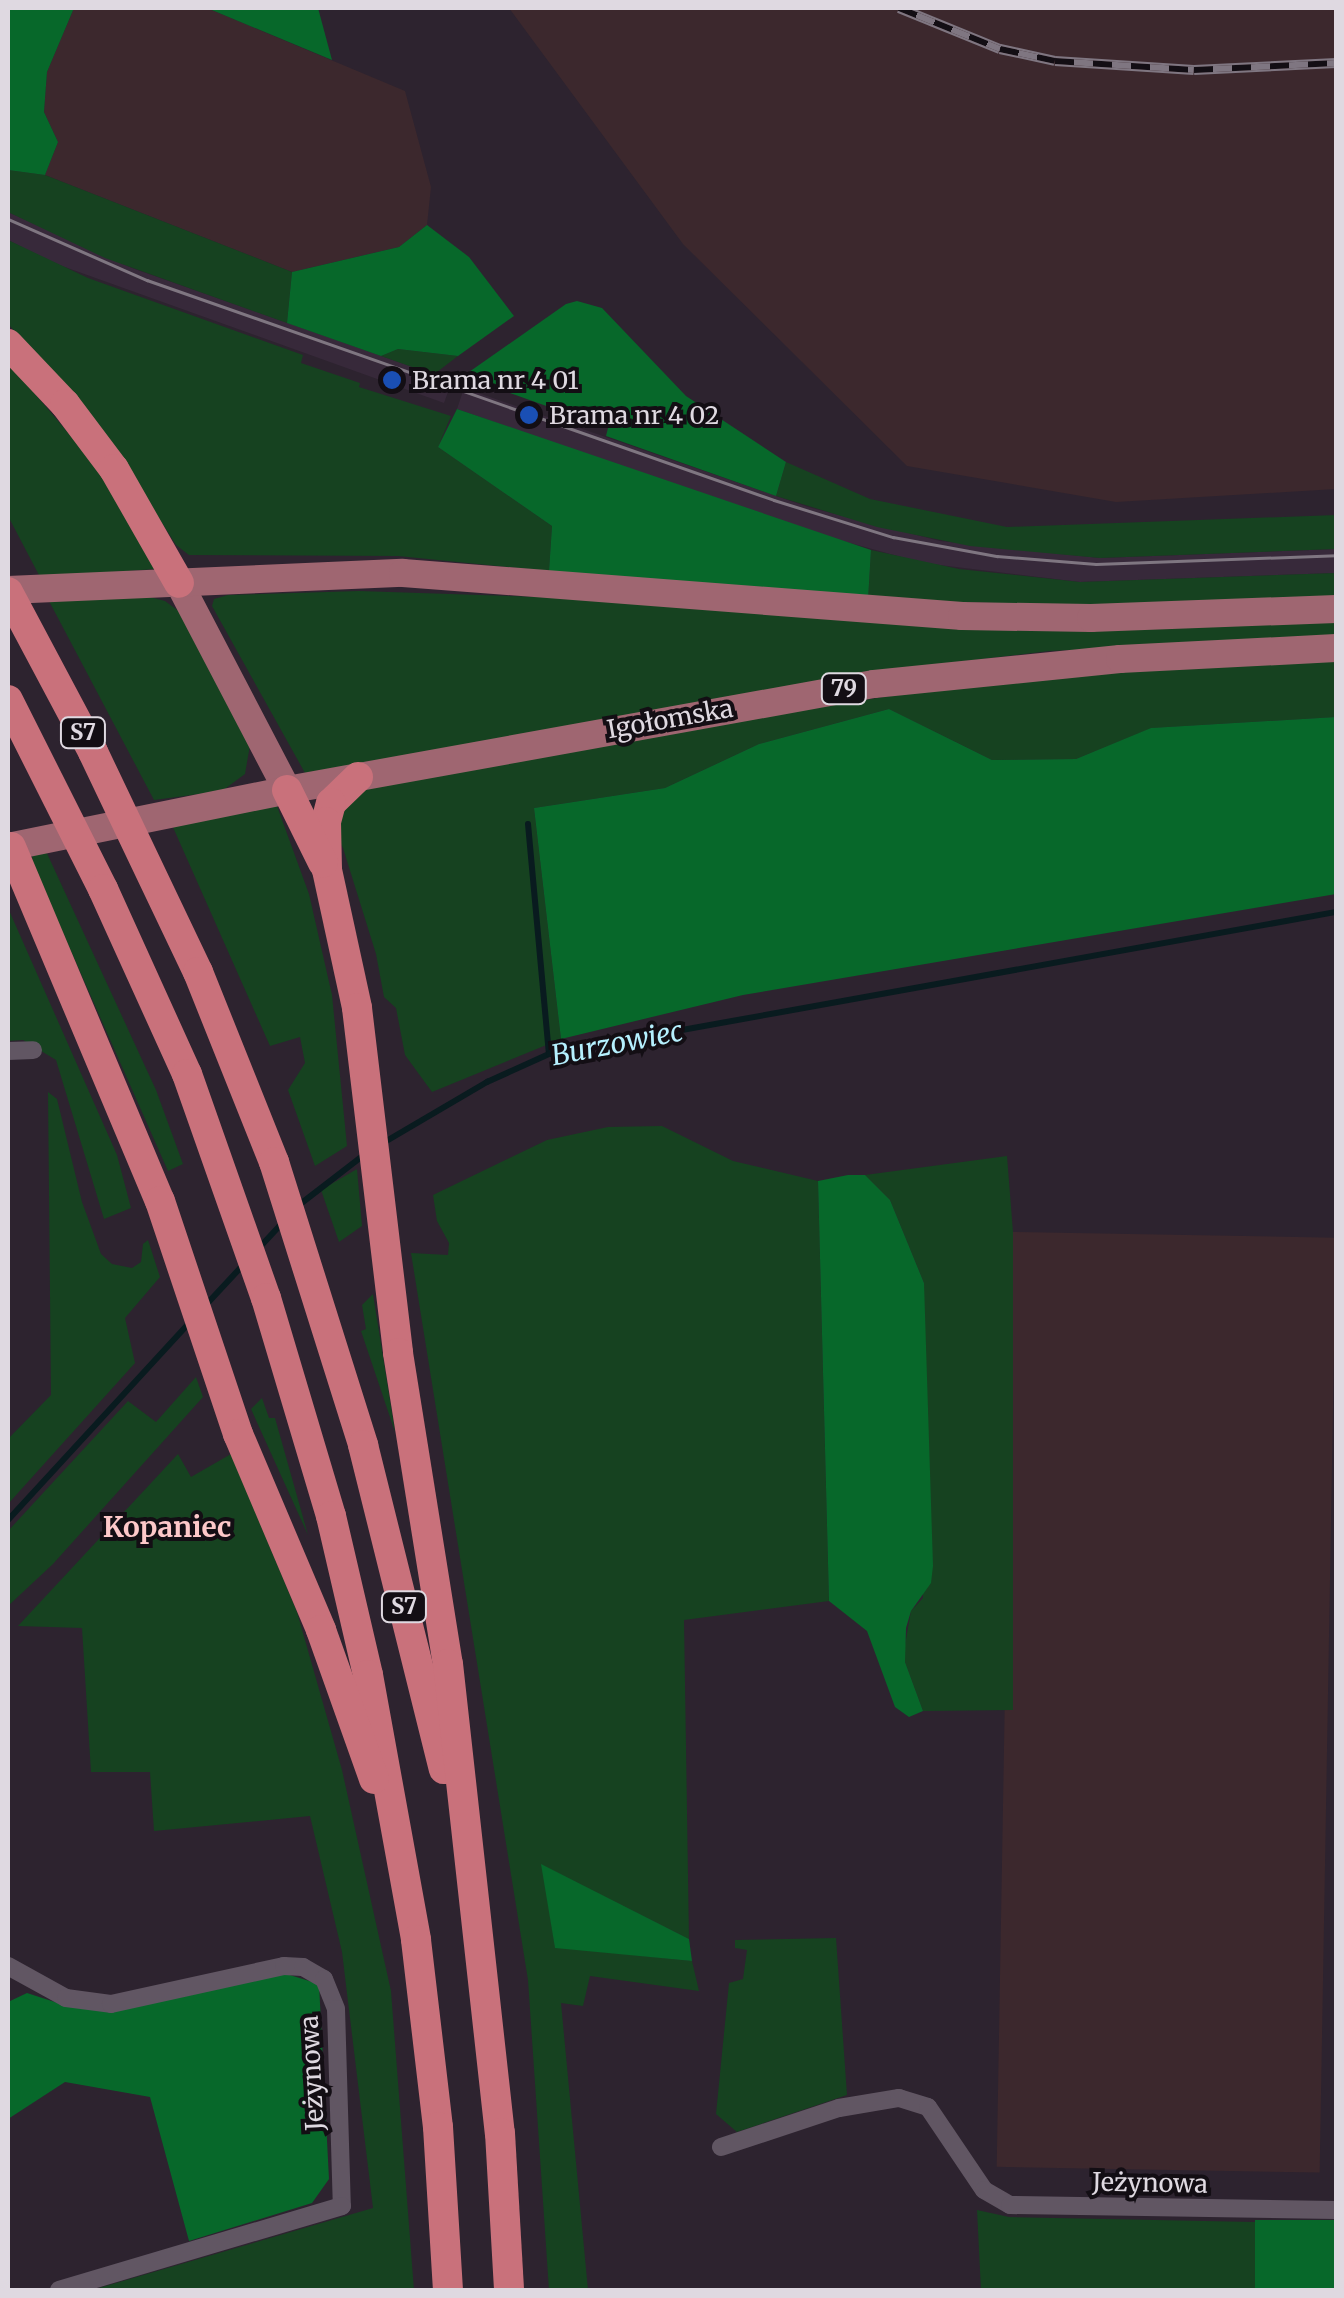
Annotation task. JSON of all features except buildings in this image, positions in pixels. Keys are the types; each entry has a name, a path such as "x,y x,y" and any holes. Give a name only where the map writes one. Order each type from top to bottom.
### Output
{"highway":[{"path":"8,344 64,404 114,469 179,583"},
{"name":"S7","path":"8,591 153,877 232,1058 274,1162 334,1351 387,1532 468,1864 500,2133 509,2290"},
{"name":"S7","path":"8,700 103,889 187,1074 294,1390 352,1605 402,1852 438,2128 448,2290"},
{"path":"358,777 331,804 326,822 326,870 357,1008 390,1284 448,1664 468,1864"},
{"path":"287,790 326,870"},
{"path":"9,844 160,1201 238,1434 322,1630 402,1852"}],"main road":[{"path":"8,591 403,572 838,609 1016,618 1336,609"},
{"path":"179,583 287,790"},
{"name":"Igołomska","path":"9,844 874,684 1120,659 1336,648"}],"street":[{"path":"8,1051 32,1050"},
{"name":"Jeżynowa","path":"8,1966 66,1998 111,2004 284,1966 303,1967 320,1973 336,2010 342,2206 59,2290"},
{"name":"Jeżynowa","path":"720,2147 839,2108 899,2098 928,2107 984,2190 1010,2205 1336,2210"}],"shaded area":[{"path":"74,8 207,8 405,91 431,187 427,225 399,247 292,272 45,175 58,142 44,112 47,72"},
{"path":"509,8 1336,8 1336,489 1116,502 907,466 683,244"},
{"path":"8,212 132,268 452,381 444,403 51,262 8,240"},
{"path":"464,388 808,507 940,541 1100,558 1336,549 1336,573 1080,582 923,563 796,528 457,409"},
{"path":"1013,1232 1336,1238 1320,2172 997,2167"}],"green space":[{"path":"8,8 74,8 47,72 44,112 58,142 45,175 8,170"},
{"path":"207,8 318,8 332,60"},
{"path":"8,170 45,175 292,272 287,323 105,258 8,212"},
{"path":"427,225 469,257 514,316 458,356 398,349 381,356 287,323 292,272 399,247"},
{"path":"8,240 88,278 303,355 301,363 360,383 359,387 451,416 438,447 552,526 549,571 398,556 189,555 176,545 123,461 61,381 8,324"},
{"path":"577,301 602,308 686,396 786,462 776,496 606,436 608,428 510,393 511,387 467,379 469,372 566,304"},
{"path":"398,349 458,356 437,372 452,381 381,356"},
{"path":"8,362 97,467 156,569 40,577 8,516"},
{"path":"457,409 871,550 868,600 549,571 552,526 438,447"},
{"path":"786,462 870,499 1007,527 1336,515 1336,549 1100,558 970,546 877,527 776,496"},
{"path":"871,550 959,569 1080,582 1336,573 1336,597 1076,605 868,600"},
{"path":"359,591 601,599 963,629 1336,621 1336,638 1049,651 881,671 305,773 212,606 214,599 228,595"},
{"path":"146,596 165,601 180,612 250,745 245,774 222,791 154,800 49,601"},
{"path":"1336,660 1336,717 1152,728 1076,759 992,760 889,709 759,744 665,788 534,808 561,1039 432,1092 405,1055 396,1008 384,997 376,954 343,848 331,825 358,790 768,714 973,684 1153,668"},
{"path":"889,709 992,760 1076,759 1151,728 1336,717 1336,894 743,995 561,1039 534,808 665,788 759,744"},
{"path":"277,806 309,894 332,995 347,1146 315,1166 288,1090 305,1063 300,1037 270,1046 172,825"},
{"path":"45,849 156,1090 183,1164 168,1171 33,865 32,854"},
{"path":"8,908 117,1155 131,1208 104,1219 56,1060 23,1040 8,1041"},
{"path":"48,1092 57,1099 82,1202 101,1254 112,1264 132,1268 141,1262 143,1244 148,1240 160,1277 125,1318 135,1363 8,1504 8,1439 51,1395"},
{"path":"662,1126 733,1161 818,1181 829,1601 684,1620 689,1939 542,1865 555,1947 692,1961 699,1991 590,1976 583,2006 561,2003 588,2290 549,2290 528,1980 411,1253 448,1255 449,1243 437,1221 433,1195 547,1140 608,1127"},
{"path":"1007,1156 1013,1232 1013,1710 923,1711 905,1662 905,1645 911,1611 923,1598 924,1283 890,1200 865,1175"},
{"path":"357,1169 362,1226 339,1242 321,1190"},
{"path":"865,1175 890,1200 924,1283 933,1566 931,1583 911,1611 906,1628 905,1662 923,1711 909,1717 895,1707 867,1631 829,1601 818,1181"},
{"path":"373,1294 395,1432 361,1331 366,1329 362,1305"},
{"path":"196,1377 203,1397 53,1564 8,1606 8,1531 128,1401 156,1422"},
{"path":"262,1398 269,1418 275,1418 308,1535 251,1409"},
{"path":"178,1454 191,1477 231,1454 297,1612 342,1770 391,1991 414,2290 92,2290 373,2208 342,1952 310,1816 154,1831 150,1772 91,1772 82,1628 18,1626"},
{"path":"541,1864 689,1939 692,1961 555,1948"},
{"path":"836,1938 847,2095 737,2132 716,2114 729,1983 743,1979 747,1950 735,1948 735,1940"},
{"path":"280,1972 319,1984 329,2179 312,2203 189,2241 150,2097 65,2082 8,2119 8,2002 27,1993 67,2006"},
{"path":"977,2210 1009,2217 1255,2222 1259,2290 981,2290"},
{"path":"1255,2220 1336,2220 1336,2290 1255,2290"}],"waterway":[{"path":"528,824 549,1054"},
{"name":"Burzowiec","path":"383,1143 487,1082 549,1054 1336,912"},
{"name":"Burzowiec","path":"299,1205 364,1155"},
{"name":"Burzowiec","path":"258,1249 284,1221"},
{"name":"Burzowiec","path":"204,1307 243,1265"},
{"name":"Burzowiec","path":"8,1520 192,1320"}],"tram line":[{"path":"8,219 147,280 774,500 893,537 997,556 1096,564 1336,555"}],"railway":[{"path":"899,8 1000,49 1055,61 1194,70 1336,63"}],"place":[{"name":"Brama nr 4 01","path":"392,380"},
{"name":"Brama nr 4 02","path":"529,415"}],"district":[{"name":"Kopaniec","path":"167,1527"}]}
